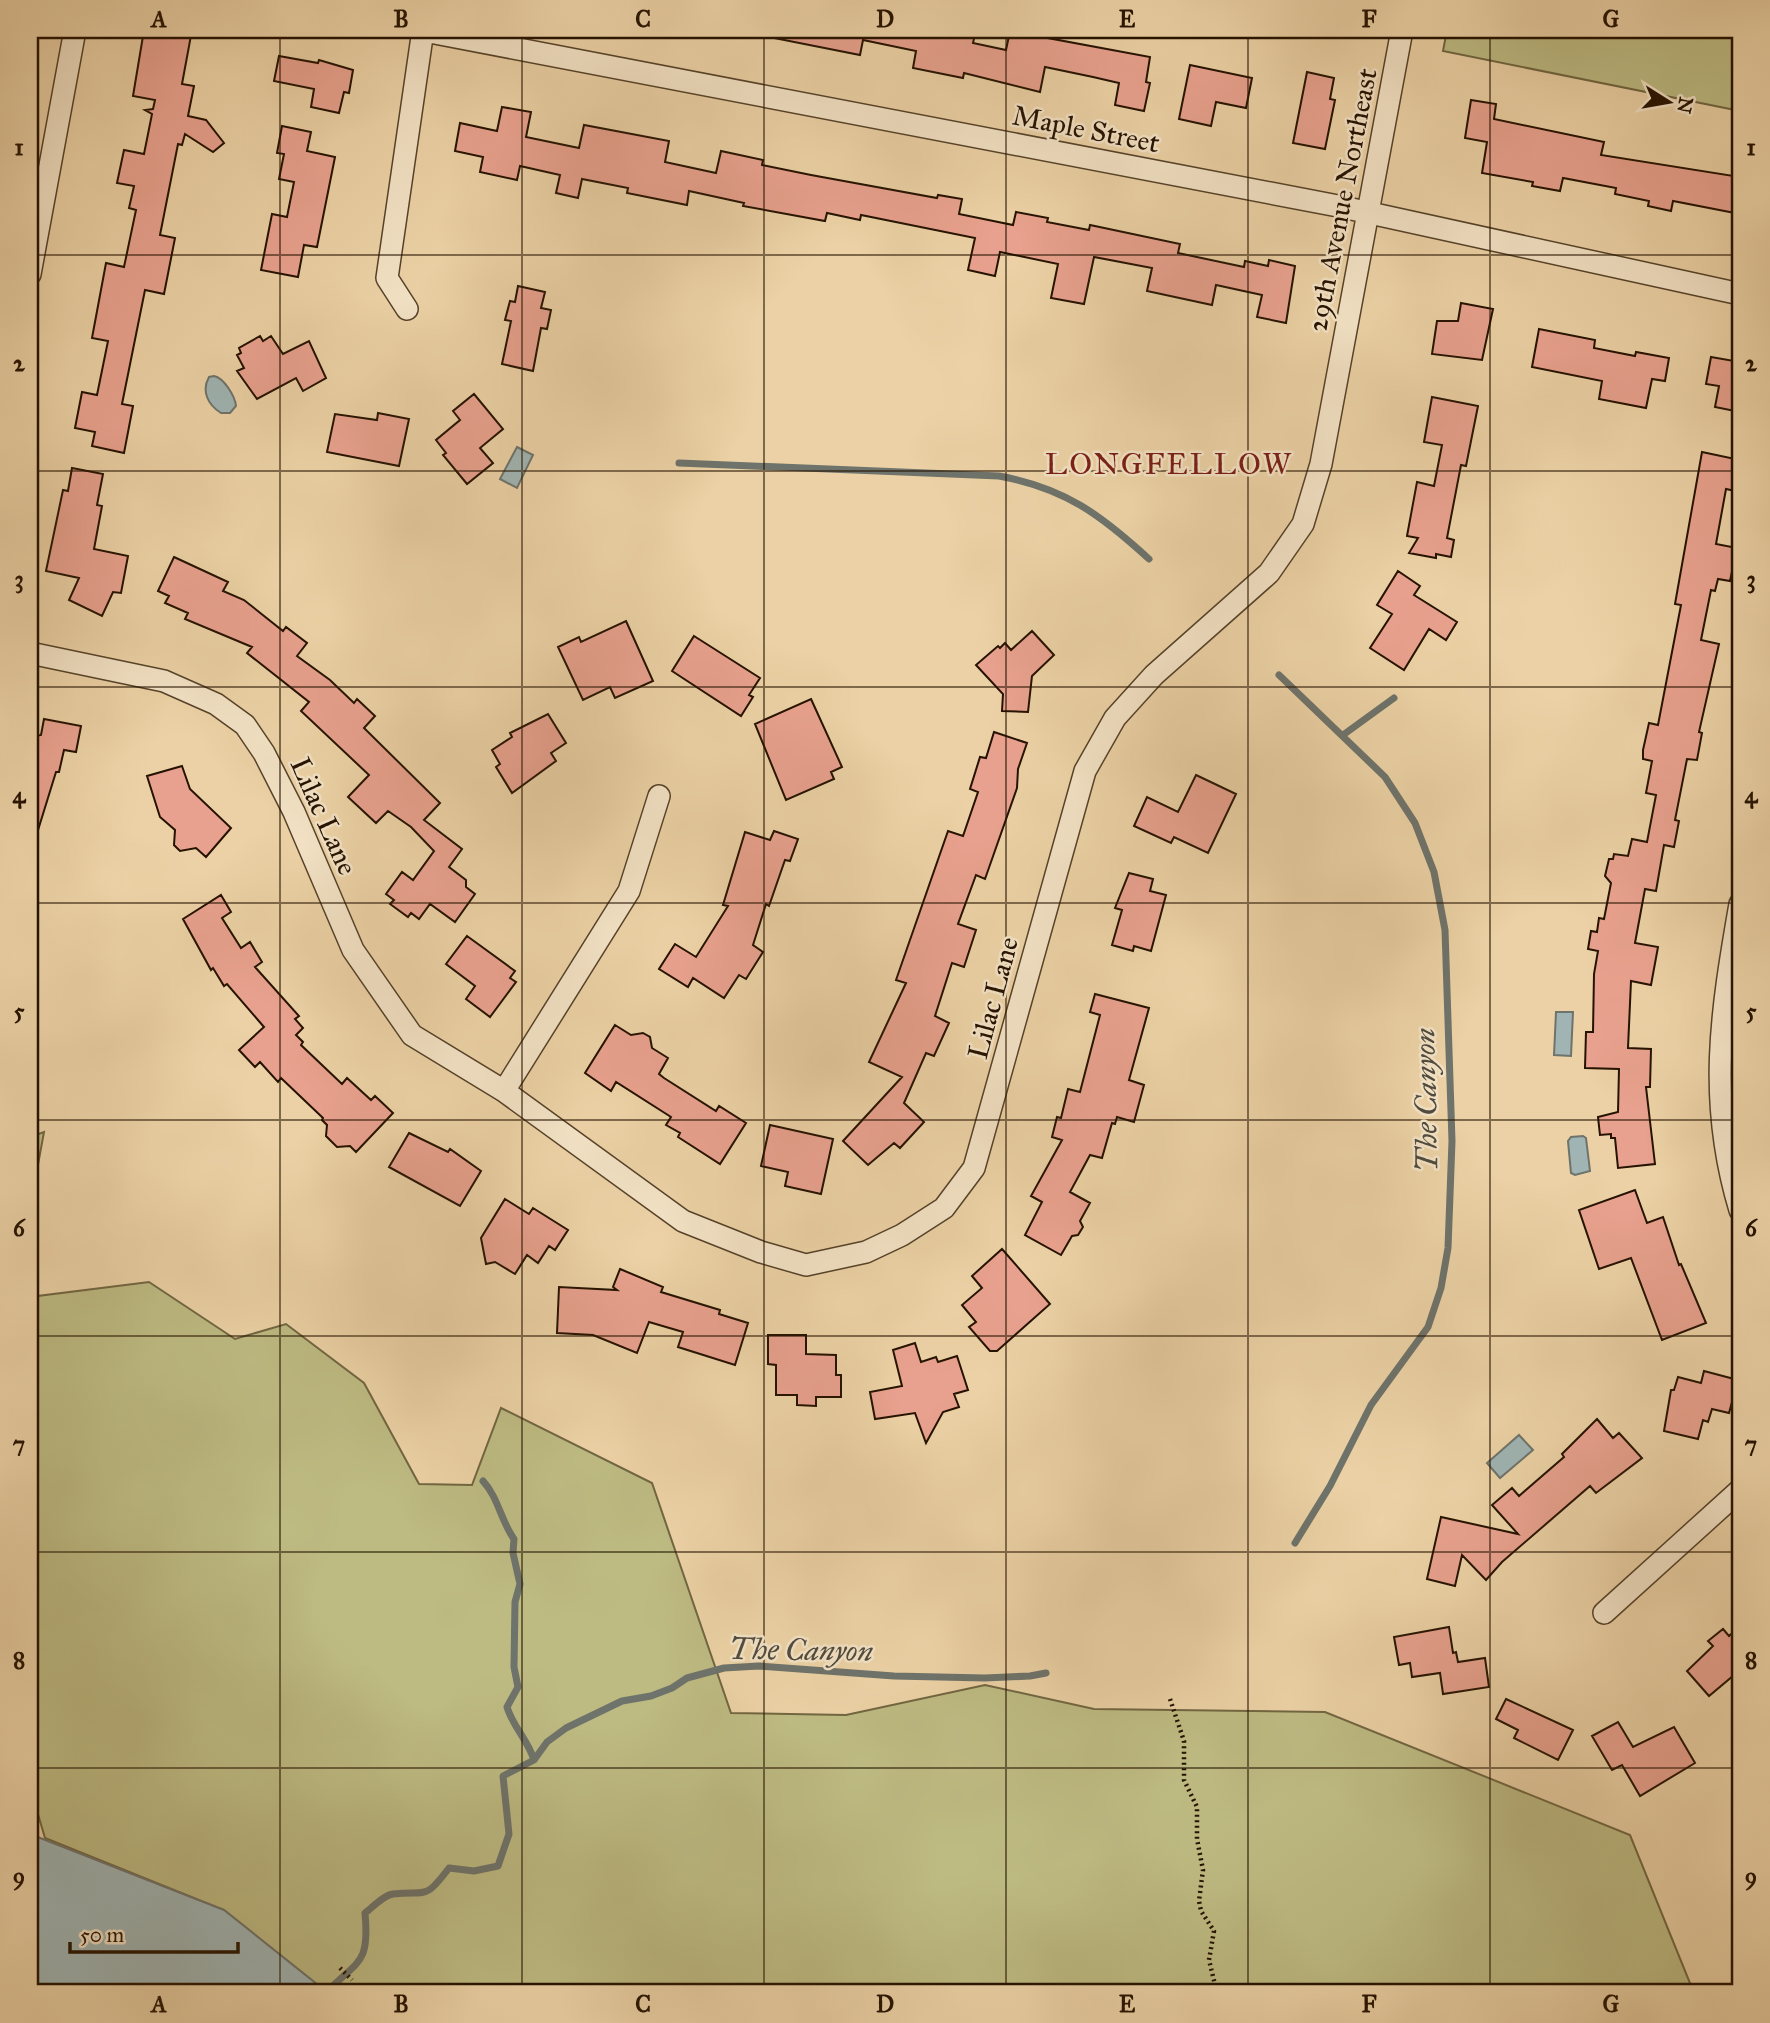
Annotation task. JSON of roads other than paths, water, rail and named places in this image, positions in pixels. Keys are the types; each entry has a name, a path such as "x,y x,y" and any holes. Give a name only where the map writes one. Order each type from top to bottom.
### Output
{"street":[{"path":"30,274 75,30"},
{"path":"407,309 387,278 422,30"},
{"name":"Maple Street","path":"422,30 1368,212 1740,294"},
{"name":"29th Avenue Northeast","path":"1337,381 1402,30"},
{"name":"Lilac Lane","path":"30,653 164,681 216,704 244,724 264,753 294,812 353,950 412,1035 504,1091 683,1221 761,1252 806,1265 866,1252 902,1235 944,1208 974,1168 1085,771 1115,718 1154,675 1269,573 1303,524 1321,464 1337,381"},
{"path":"504,1091 629,891 659,796"},
{"path":"1740,904 1718,1076 1723,1138 1740,1210"},
{"path":"1604,1612 1740,1490"}],"waterway":[{"path":"679,463 999,476 1044,488 1081,505 1115,529 1149,559"},
{"name":"The Canyon","path":"1279,675 1385,777 1415,823 1434,872 1445,930 1452,1141 1448,1248 1441,1288 1428,1327 1371,1405 1330,1486 1295,1543"},
{"path":"1343,735 1394,698"},
{"path":"483,1481 514,1539 513,1553 520,1584 515,1602 514,1667 518,1687 507,1707 534,1760"},
{"name":"The Canyon","path":"326,1993 359,1960 365,1943 365,1913 382,1899 393,1894 430,1890 449,1868 474,1871 498,1866 509,1834 503,1776 534,1760 547,1742 566,1728 622,1701 651,1696 672,1688 687,1678 724,1668 759,1666 894,1676 985,1678 1046,1673"}],"district":[{"name":"LONGFELLOW","path":"1169,464"}]}
